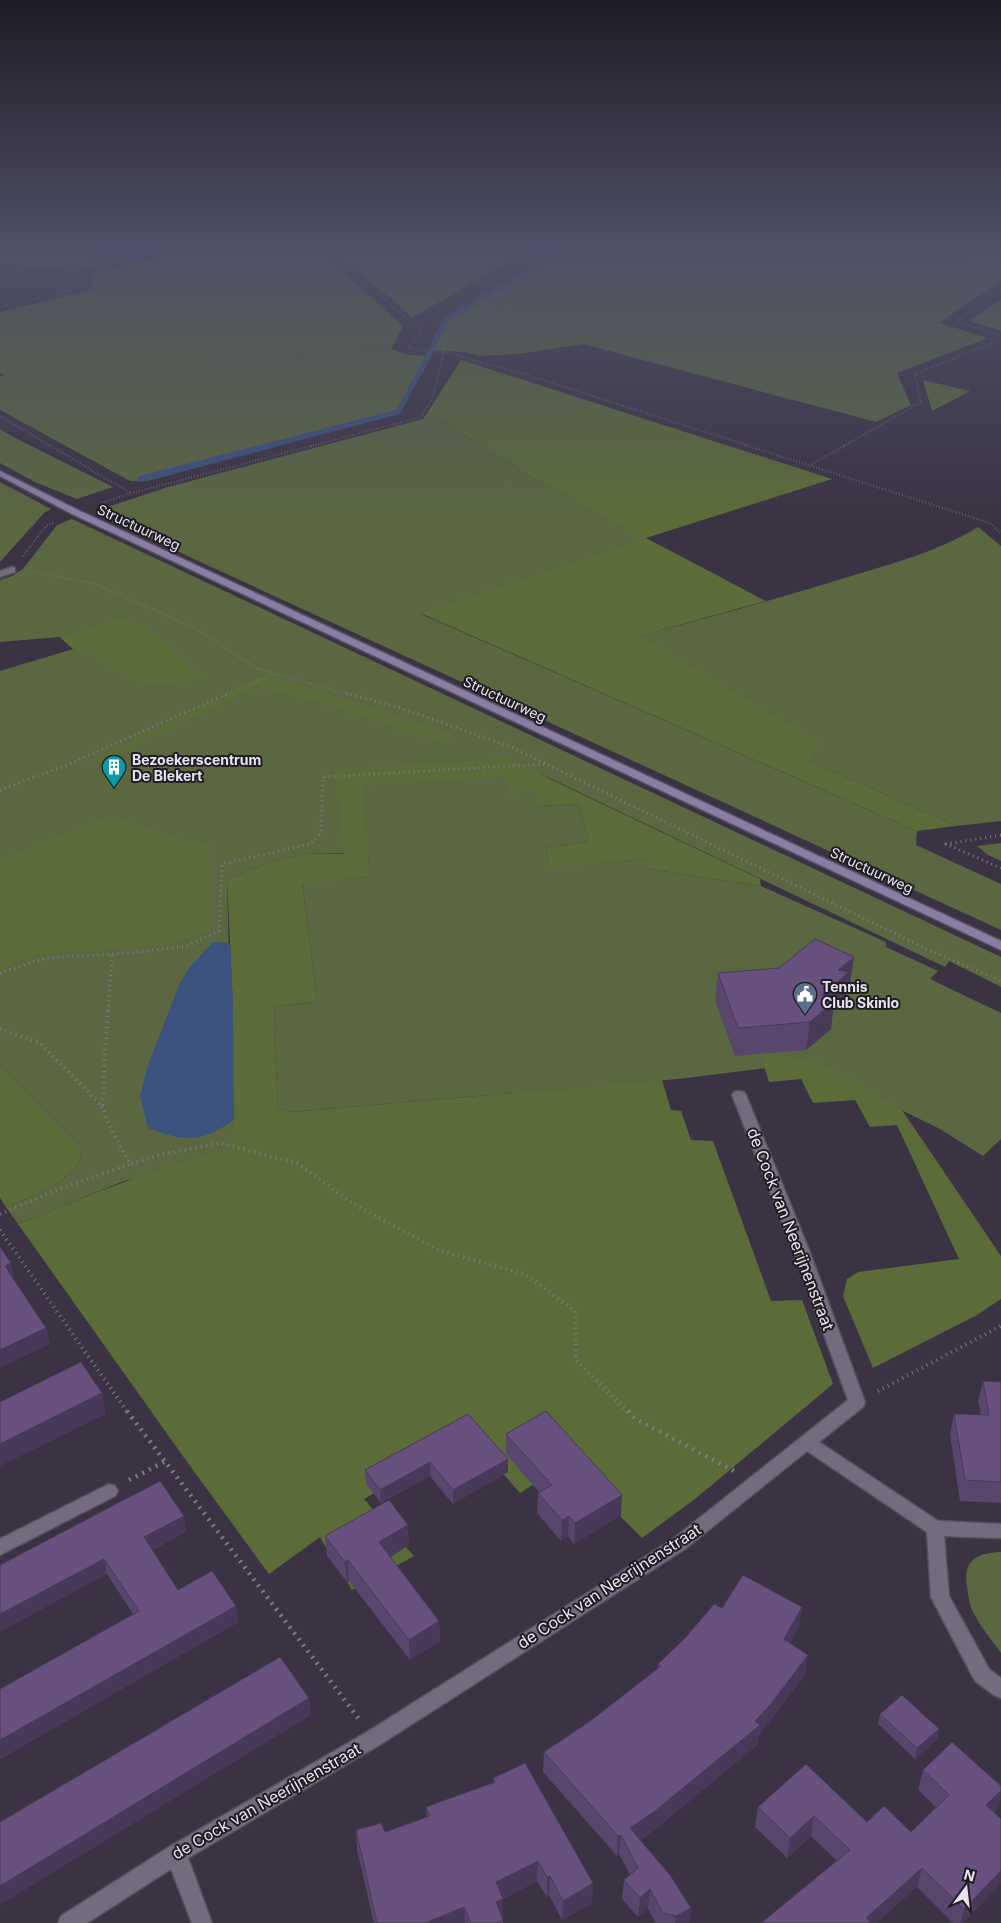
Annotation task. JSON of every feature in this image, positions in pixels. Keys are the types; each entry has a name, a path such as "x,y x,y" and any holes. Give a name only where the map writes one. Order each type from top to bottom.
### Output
{"main road":[{"name":"Structuurweg","path":"0,473 75,512 1001,946"}],"street":[{"path":"0,574 12,570"},
{"name":"de Cock van Neerijnenstraat","path":"68,1923 176,1854 374,1738 679,1544 857,1402 801,1250 739,1095"},
{"path":"807,1442 935,1528 1001,1531"},
{"path":"0,1548 110,1491"},
{"path":"935,1528 940,1597 982,1675 1001,1689"},
{"path":"176,1854 202,1923"}],"path":[{"path":"413,340 408,346 416,350 443,352 524,374 990,523 1001,533"},
{"path":"12,570 46,526 75,512 132,493 421,417 432,399 447,340"},
{"path":"812,465 921,402 915,374 997,340"},
{"path":"0,416 132,493"},
{"path":"12,570 19,569 95,584 195,628 258,669 400,708 509,746 828,901 1001,981"},
{"path":"0,790 65,766 273,674"},
{"path":"0,973 45,958 112,954 188,946 218,932 222,864 310,844 321,833 323,777 546,764"},
{"path":"1001,836 946,844 1001,868"},
{"path":"102,1106 112,954"},
{"path":"0,1029 40,1043 102,1106 112,1131 130,1164"},
{"path":"0,1214 54,1191 130,1164 164,1154 220,1143 297,1163 352,1203 440,1251 525,1274 575,1311 576,1360 636,1419 756,1483"},
{"path":"0,1230 164,1462 374,1738"},
{"path":"857,1402 1001,1326"},
{"path":"110,1491 164,1462"}],"green space":[{"path":"0,340 396,340 393,345 6,376 0,372"},
{"path":"437,340 983,340 897,373 911,405 876,422 583,344 518,354 481,356 464,352 431,350"},
{"path":"393,345 392,349 408,355 428,356 400,413 147,481 130,481 0,410 0,376"},
{"path":"461,360 832,479 646,538 766,601 640,636 818,741 810,761 956,826 917,831 420,613 644,539 535,479 428,412"},
{"path":"923,380 970,391 932,411"},
{"path":"428,412 535,479 645,539 421,614 917,831 916,845 1001,884 1001,930 196,560 95,511 168,487 423,419"},
{"path":"0,429 113,487 77,499 35,482 0,463"},
{"path":"0,482 51,509 44,513 0,562"},
{"path":"72,519 1001,957 1001,987 949,961 945,967 541,774 534,791 538,806 578,804 589,841 546,848 548,866 647,859 649,869 761,886 886,942 886,947 938,971 930,979 1001,1013 1001,1139 983,1156 940,1129 805,1063 678,1079 292,1112 278,1108 274,1029 275,1006 317,1002 302,882 370,877 368,853 302,854 270,862 227,879 234,1157 124,1181 18,1224 5,1206 34,1196 70,1173 80,1160 82,1148 0,1065 0,671 73,649 60,637 0,642 0,580 12,576 23,569 57,525"},
{"path":"978,527 1001,546 1001,821 956,826 810,761 817,741 639,636 772,600 901,561 932,550"},
{"path":"122,618 139,624 204,675 168,685 143,683 132,679 88,652 73,648 60,637"},
{"path":"268,674 455,736 449,743 422,737 315,701 257,687 97,762 92,760"},
{"path":"511,758 552,780 760,879 761,886 649,869 646,859 548,867 546,848 589,841 578,804 537,806 534,791 509,793 504,776 363,785 370,877 302,883 317,1002 275,1006 274,1029 278,1108 292,1112 662,1080 671,1110 681,1111 691,1140 713,1141 771,1301 802,1300 833,1384 695,1499 642,1538 567,1463 520,1493 472,1438 364,1499 414,1556 352,1590 320,1537 269,1574 18,1224 151,1172 233,1148 233,1007 227,879 270,862 302,854 344,854 334,770"},
{"path":"109,816 186,841 209,843 210,930 167,945 36,955 0,969 0,860"},
{"path":"1001,843 1001,861 988,855 977,846"},
{"path":"759,1051 822,1064 902,1110 1001,1256 1001,1299 977,1315 873,1368 843,1296 847,1279 858,1272 959,1259 897,1125 870,1127 855,1100 813,1103 801,1079 769,1082"},
{"path":"0,1065 82,1148 80,1160 70,1173 34,1196 5,1206 0,1198"},
{"path":"1001,1552 1001,1653 972,1610 966,1578 969,1564 978,1556"}],"water":[{"path":"213,942 230,943 233,1007 234,1120 222,1128 202,1136 183,1138 172,1136 148,1128 140,1096 148,1065 179,985 189,968"}],"building":[{"path":"815,939 854,957 838,970 849,972 822,995 834,1001 810,1022 738,1028 718,973 779,968"},
{"path":"0,1247 11,1263 5,1266 46,1328 0,1350"},
{"path":"81,1362 102,1393 0,1444 0,1402"},
{"path":"983,1381 1001,1382 1001,1482 965,1480 954,1414 989,1415"},
{"path":"546,1411 622,1495 575,1523 569,1516 562,1520 538,1493 552,1485 506,1434"},
{"path":"468,1414 508,1459 453,1490 430,1462 380,1490 365,1470"},
{"path":"160,1481 184,1516 144,1537 178,1590 212,1571 236,1606 0,1740 0,1689 139,1611 104,1559 0,1614 0,1565"},
{"path":"389,1500 408,1525 379,1542 439,1621 409,1640 348,1560 345,1562 325,1536"},
{"path":"743,1575 802,1607 784,1639 808,1655 770,1705 755,1721 760,1725 655,1811 630,1828 670,1875 691,1908 676,1916 663,1913 650,1889 640,1898 624,1880 638,1868 621,1835 618,1836 544,1752 589,1722 661,1666 658,1664 686,1637 714,1604 722,1608"},
{"path":"280,1657 309,1698 0,1886 0,1822"},
{"path":"902,1695 939,1729 917,1748 880,1714"},
{"path":"952,1742 1001,1786 1001,1791 986,1805 1001,1819 1001,1871 964,1909 922,1868 866,1918 871,1923 761,1923 850,1850 814,1816 790,1838 758,1807 806,1764 867,1822 884,1806 911,1832 949,1795 923,1770"},
{"path":"525,1763 593,1883 563,1901 550,1876 547,1877 538,1861 496,1882 503,1899 496,1902 503,1920 496,1923 471,1923 464,1907 425,1923 377,1923 356,1830 381,1823 385,1832 430,1816 426,1807 495,1782 493,1778"}],"waterway":[{"path":"267,446 398,412 436,340"},
{"path":"140,479 272,445"}],"place":[{"name":"Bezoekerscentrum De Blekert","path":"114,788"},
{"name":"Tennis Club Skinlo","path":"805,1015"}]}
